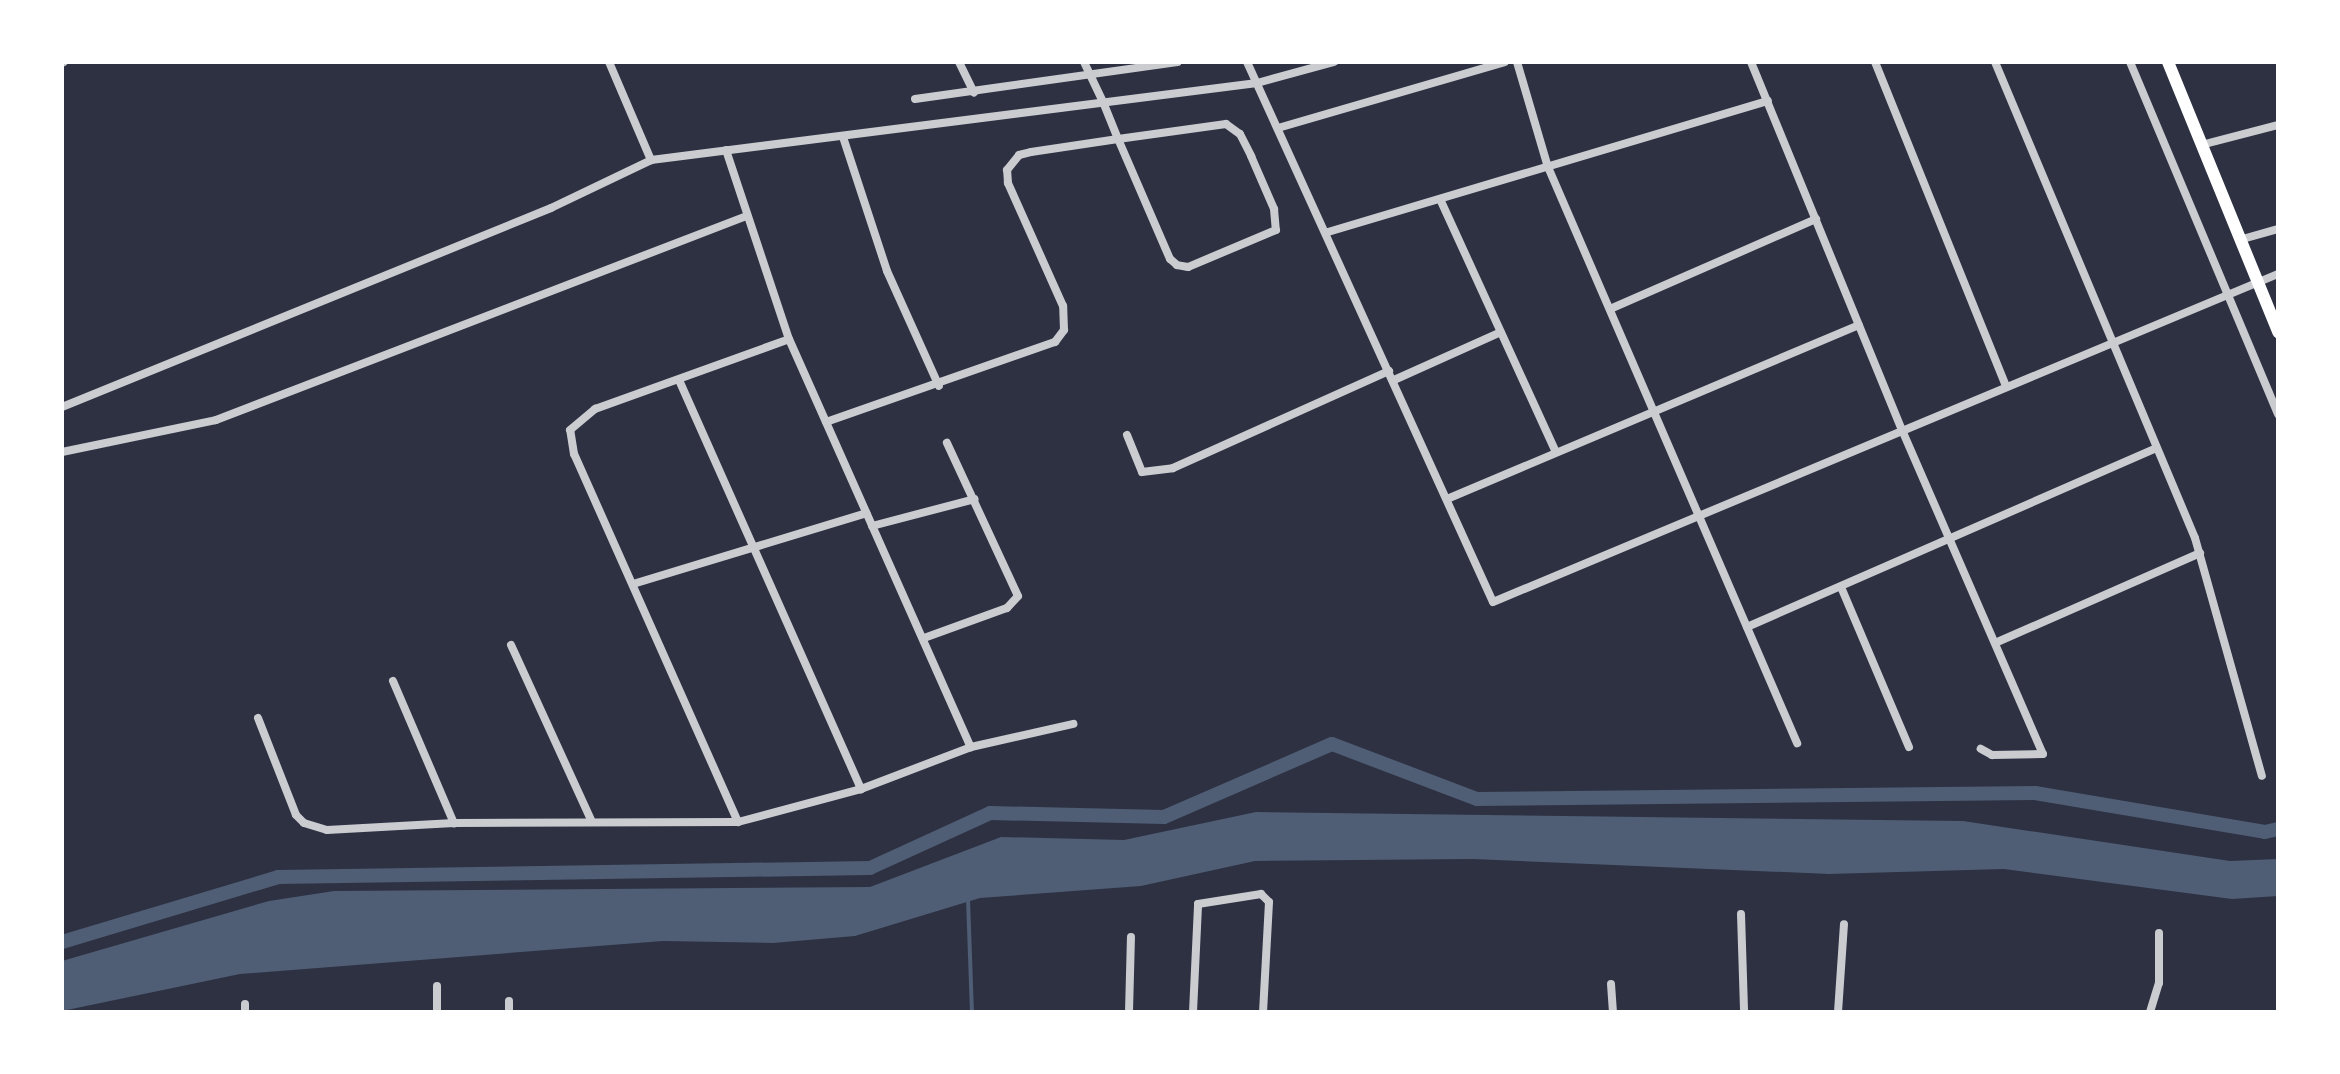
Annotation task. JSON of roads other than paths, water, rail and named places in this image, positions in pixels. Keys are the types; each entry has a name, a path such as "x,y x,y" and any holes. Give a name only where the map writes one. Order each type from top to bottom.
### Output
{"main road":[{"path":"2168,62 2278,332"}],"street":[{"path":"609,62 651,160"},
{"path":"959,62 974,93"},
{"path":"826,422 1043,349 1064,330 1063,306 1008,183 1010,161 1031,152 1118,139 1234,127 1274,209 1276,230 1188,267 1177,265 1118,139 1084,62"},
{"path":"915,99 1177,62"},
{"path":"1247,62 1328,232 1493,602 2225,293 2278,274"},
{"path":"62,407 551,208 651,160 1257,83 1334,62"},
{"path":"1278,128 1505,62"},
{"path":"1517,62 1548,167 1797,743"},
{"path":"1751,62 1902,430 2043,754 1992,755 1981,749"},
{"path":"1875,62 2006,386"},
{"path":"1995,62 2200,553 2262,776"},
{"path":"2130,62 2278,414"},
{"path":"1328,232 1768,101"},
{"path":"2201,145 2278,125"},
{"path":"843,137 887,271 939,386"},
{"path":"726,150 744,217 789,339 971,747"},
{"path":"1440,199 1556,452"},
{"path":"62,452 216,420 744,217"},
{"path":"1610,309 1816,219"},
{"path":"2239,240 2278,229"},
{"path":"1447,499 1556,452 1655,415 1859,325"},
{"path":"1394,380 1501,332"},
{"path":"738,822 574,454 570,430 595,409 789,339"},
{"path":"1127,435 1142,472 1173,468 1389,371"},
{"path":"679,380 861,789"},
{"path":"924,638 1007,608 1018,596 947,443"},
{"path":"1747,627 1950,541 2156,448"},
{"path":"872,526 975,499"},
{"path":"633,584 866,513"},
{"path":"1995,643 2200,553"},
{"path":"1841,587 1909,747"},
{"path":"511,645 591,820"},
{"path":"393,681 454,823"},
{"path":"258,718 304,823 327,830 591,820 738,822 861,789 971,747 1073,724"},
{"path":"1193,1012 1198,904 1261,894 1269,902 1263,1012"},
{"path":"1741,914 1744,1012"},
{"path":"1838,1012 1844,924"},
{"path":"2150,1012 2159,983 2159,933"},
{"path":"1129,1012 1131,937"},
{"path":"1611,984 1613,1012"},
{"path":"437,986 437,1012"},
{"path":"509,1001 509,1012"}],"water":[{"path":"1256,812 1963,821 2230,861 2278,859 2278,896 2232,899 2004,869 1829,874 1473,859 1255,861 1141,886 980,898 855,936 773,943 663,941 240,974 62,1011 62,961 269,901 334,891 870,887 1001,837 1124,840"}],"waterway":[{"path":"62,942 278,877 870,868 990,813 1164,817 1332,744 1477,799 2035,793 2265,832 2278,829"},
{"path":"968,899 972,1012"}]}
